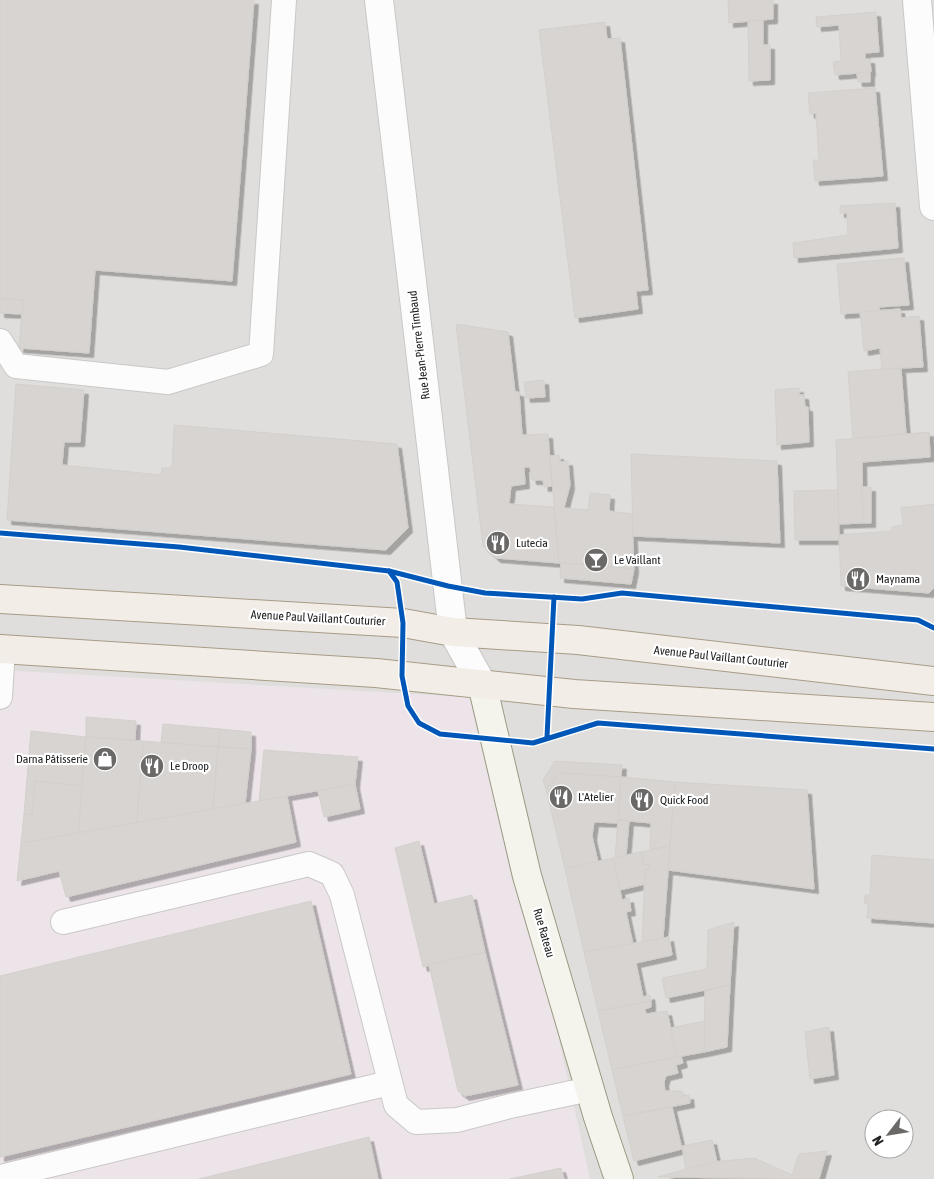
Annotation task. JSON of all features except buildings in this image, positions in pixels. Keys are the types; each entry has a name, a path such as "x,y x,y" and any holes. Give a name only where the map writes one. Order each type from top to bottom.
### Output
{"main road":[{"name":"Avenue Paul Vaillant Couturier","path":"0,599 404,623 453,632 578,640 934,681"},
{"path":"2,649 256,664 574,694 934,717"}],"street":[{"name":"Rue Jean-Pierre Timbaud","path":"379,0 453,632 482,684"},
{"path":"917,0 934,206"},
{"name":"Rue Rateau","path":"482,684 528,876 590,1089 619,1179"}],"lane":[{"path":"0,341 16,366 168,382 260,354 284,0"},
{"path":"0,697 2,649"},
{"path":"64,922 309,864 332,874 342,895 396,1105 416,1122 457,1120 510,1106 590,1089"},
{"path":"0,1177 390,1083"}],"shaded area":[{"path":"0,0 934,0 934,1179 0,1179"},
{"path":"0,670 483,698 590,1179 0,1179"}],"cycle path":[{"path":"0,533 179,547 389,571 397,582 403,623 402,676 408,706 419,723 440,734 533,743 598,723 934,749"},
{"path":"389,571 485,593 582,599 622,593 918,620 934,628"},
{"path":"547,737 554,597"}],"place":[{"name":"Lutecia","path":"498,543"},
{"name":"Le Vaillant","path":"596,560"},
{"name":"Maynama","path":"858,579"},
{"name":"Darna Pâtisserie","path":"105,759"},
{"name":"Le Droop","path":"152,766"},
{"name":"L'Atelier","path":"561,797"},
{"name":"Quick Food","path":"642,800"}]}
